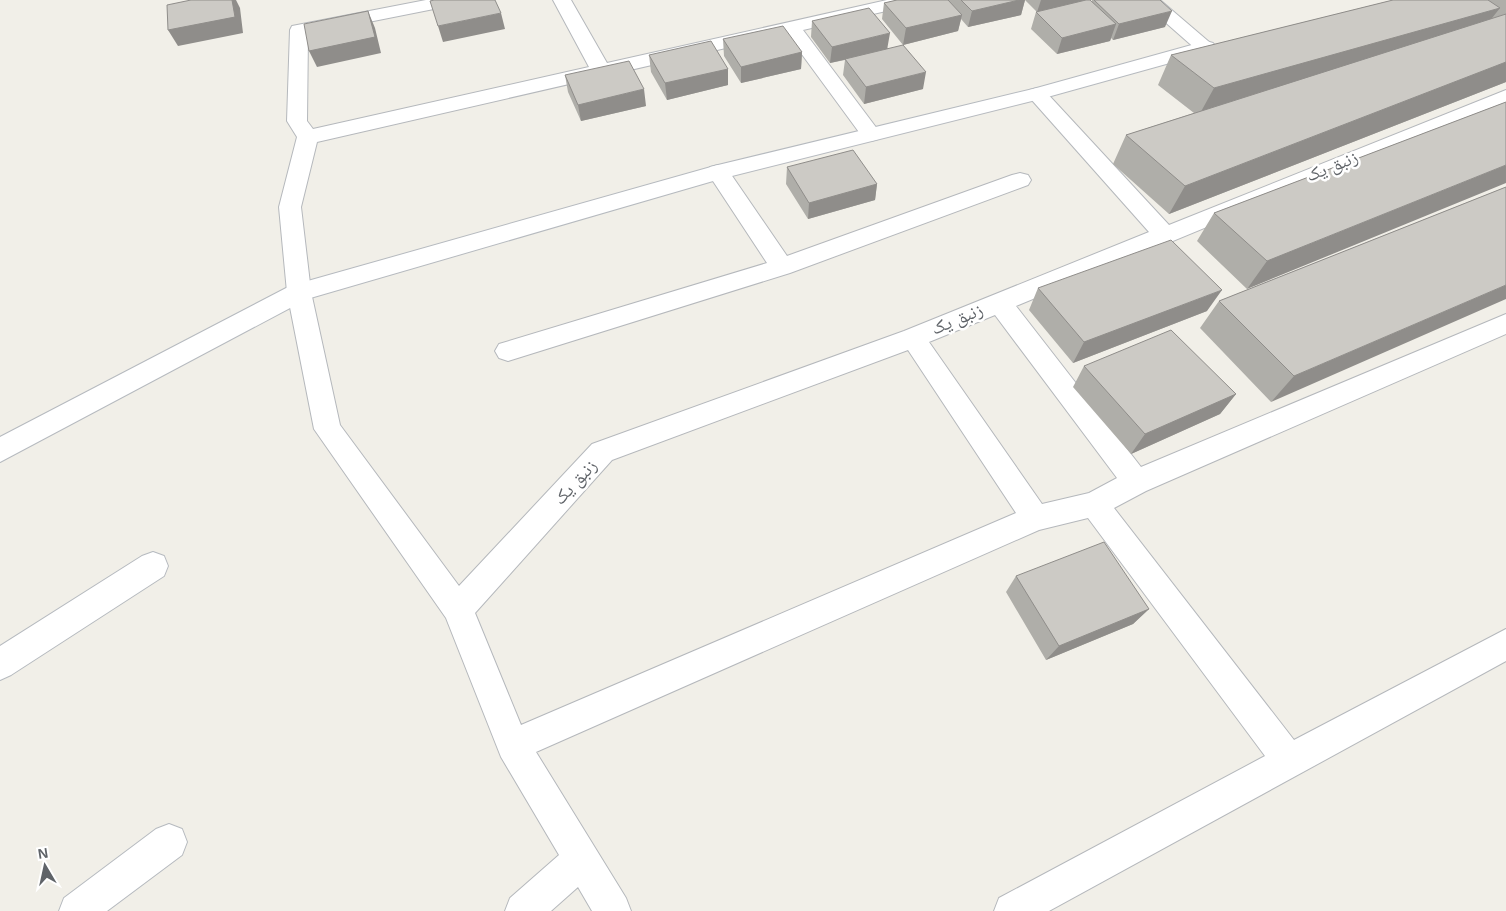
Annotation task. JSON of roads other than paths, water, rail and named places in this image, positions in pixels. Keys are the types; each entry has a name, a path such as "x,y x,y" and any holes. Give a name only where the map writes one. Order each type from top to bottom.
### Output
{"street":[{"path":"454,0 299,30 298,121 308,137 290,206 299,292 326,429 458,609 513,745 613,911"},
{"path":"562,0 601,70"},
{"path":"308,137 911,0"},
{"path":"0,450 299,292 718,172 1037,94 1215,45 1150,0"},
{"path":"791,27 871,134"},
{"path":"1037,94 1164,234"},
{"name":"زنبق یک","path":"458,609 602,452 913,338 1506,96"},
{"path":"718,172 782,267"},
{"path":"508,351 782,267 1020,180"},
{"path":"999,302 1136,482"},
{"path":"513,745 1035,518 1094,504 1136,482 1506,323"},
{"path":"913,338 1035,518"},
{"path":"1094,504 1290,762"},
{"path":"0,664 153,566"},
{"path":"1012,911 1506,644"},
{"path":"77,911 169,842"},
{"path":"523,911 582,859"}]}
